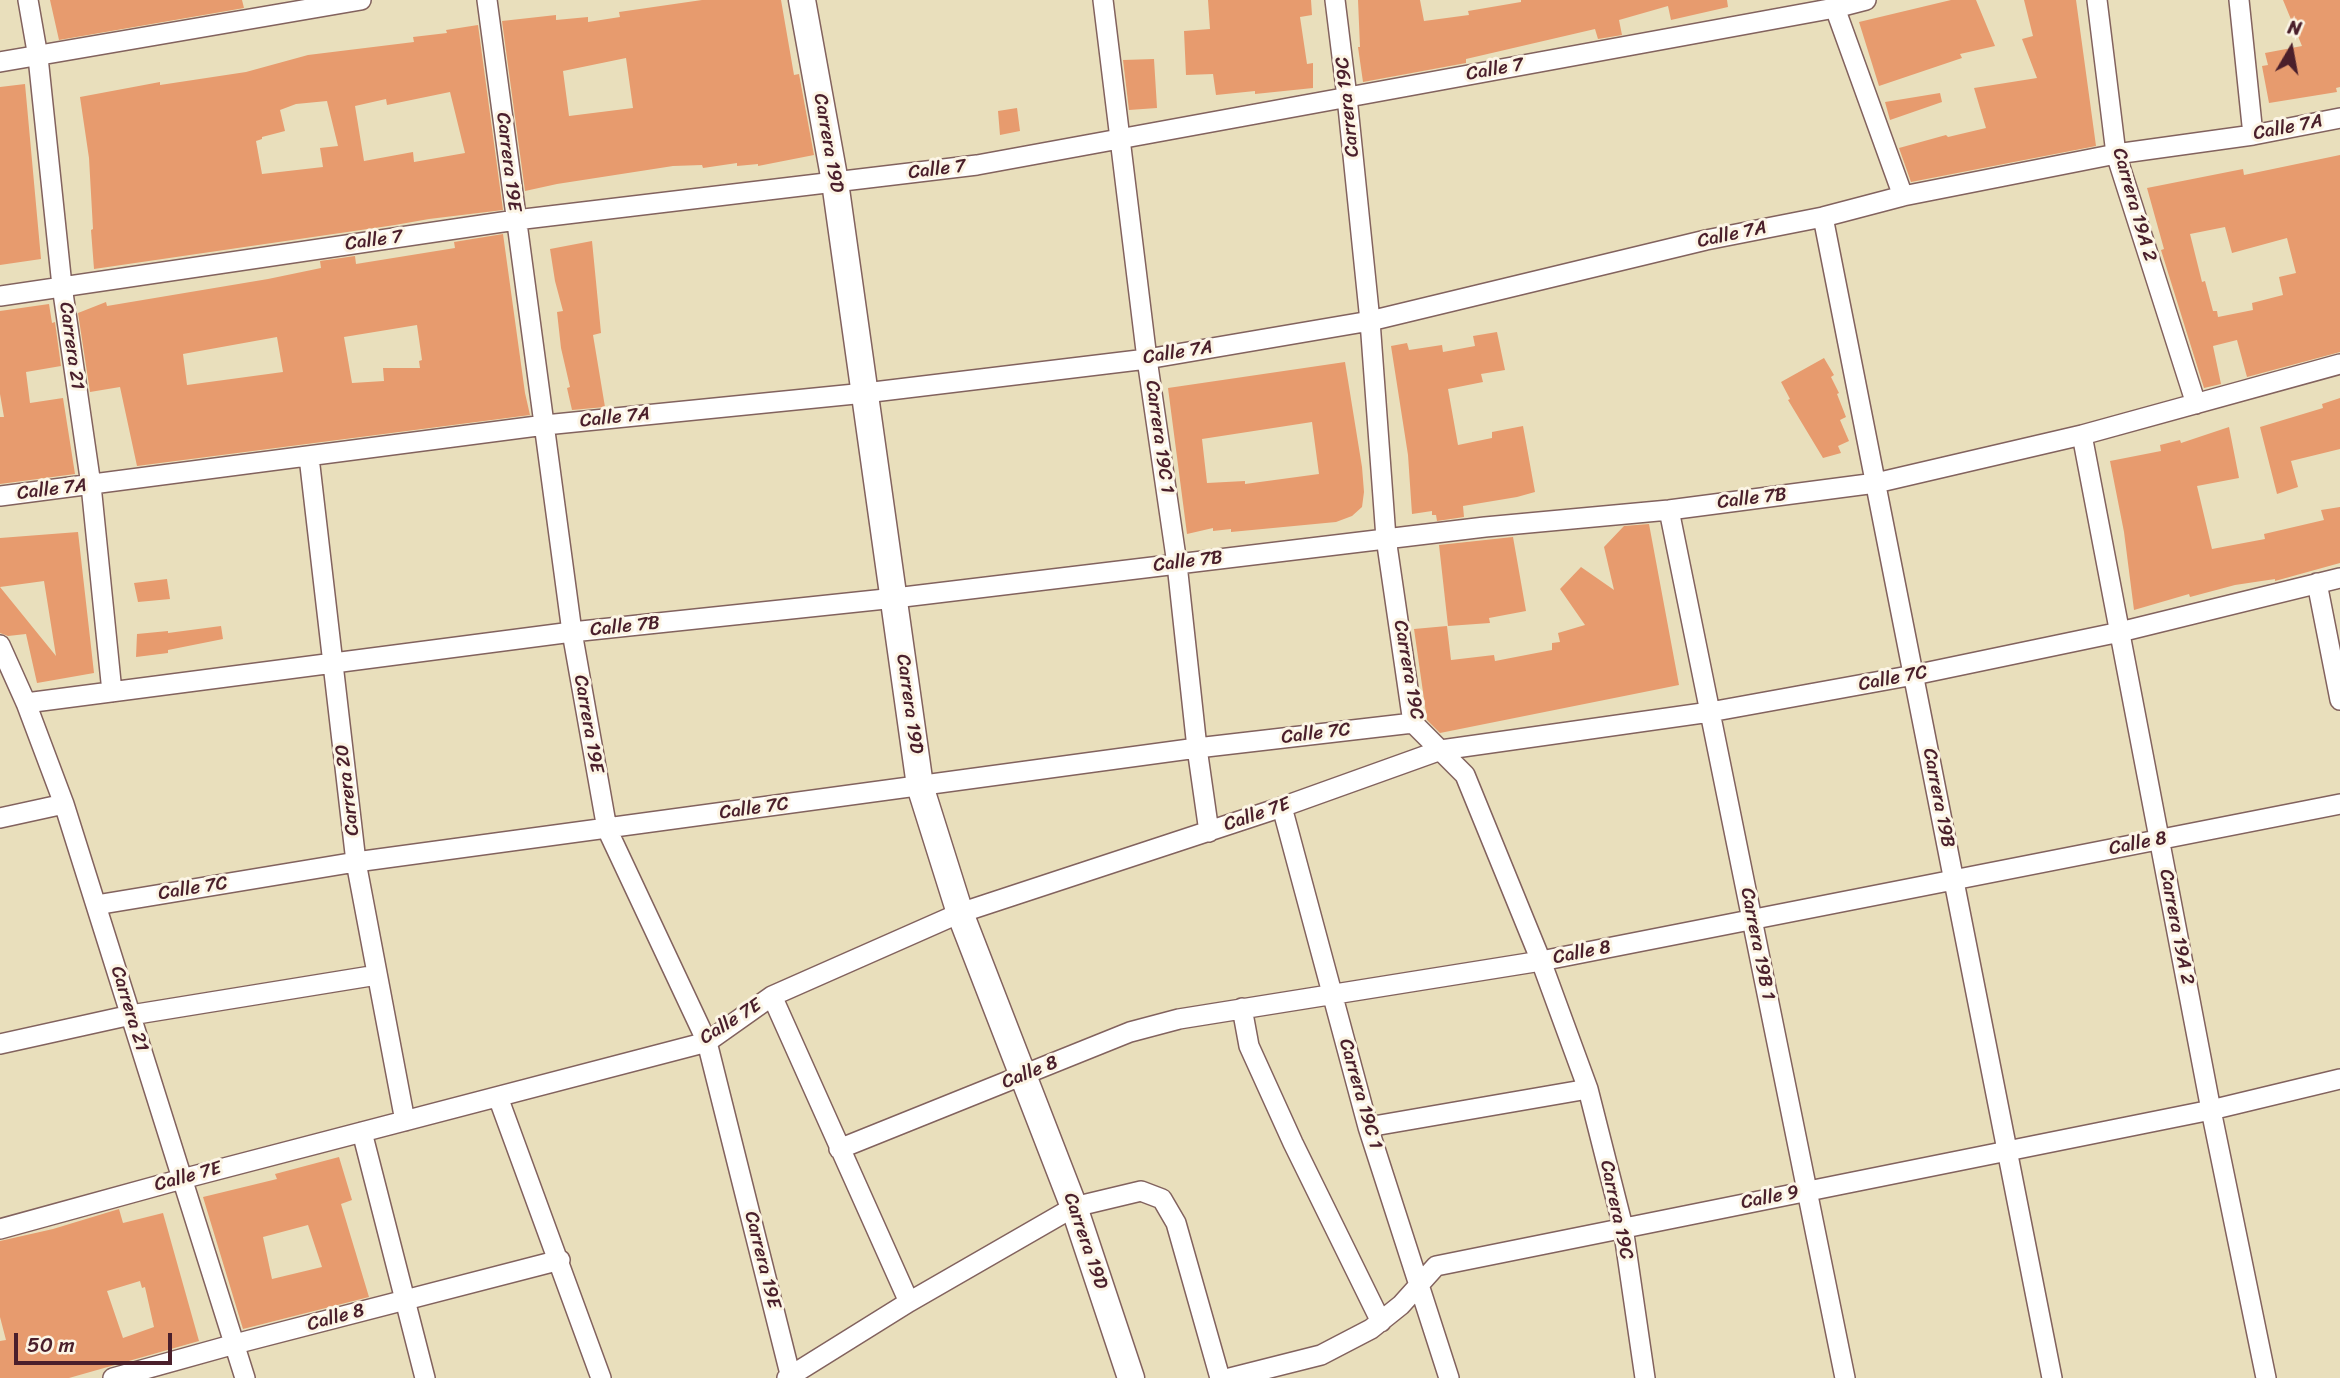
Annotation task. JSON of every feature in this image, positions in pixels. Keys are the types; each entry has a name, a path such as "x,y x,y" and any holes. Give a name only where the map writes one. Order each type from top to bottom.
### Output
{"street":[{"name":"Carrera 21","path":"28,0 38,57 62,286 91,485 113,692"},
{"path":"0,62 361,0"},
{"name":"Carrera 19E","path":"487,0 572,632 607,829 707,1042 790,1377"},
{"name":"Carrera 19D","path":"802,0 835,182 920,786 960,913 1074,1207 1131,1378"},
{"name":"Carrera 19C 1","path":"1103,0 1147,359 1177,564 1209,832"},
{"name":"Carrera 19C","path":"1335,0 1348,97 1370,321 1386,538 1413,723 1465,775 1541,961 1588,1089 1623,1227 1645,1378"},
{"name":"Calle 7","path":"0,296 516,220 977,165 1348,97 1809,6 1835,8 1866,0"},
{"name":"Carrera 19A 2","path":"2097,0 2116,154 2196,404"},
{"path":"2239,0 2253,135"},
{"path":"1835,8 1903,196"},
{"name":"Calle 7A","path":"0,496 545,425 865,393 1147,359 1370,321 1706,240 1823,217 1903,196 2116,154 2253,135 2340,118"},
{"name":"Carrera 19B","path":"1823,217 2052,1378"},
{"name":"Calle 7B","path":"26,703 572,632 895,598 1386,538 1669,510 1876,483 2082,435 2340,365"},
{"name":"Carrera 19A 2","path":"2082,435 2211,1110 2266,1378"},
{"name":"Carrera 20","path":"309,457 356,862 405,1121"},
{"name":"Carrera 19B 1","path":"1669,510 1845,1378"},
{"name":"Calle 7C","path":"1441,750 1710,712 1914,675 2120,632 2340,578"},
{"path":"2317,583 2340,700"},
{"name":"Carrera 21","path":"0,645 26,703 64,804 245,1378"},
{"name":"Calle 7C","path":"96,905 356,862 1197,748 1413,723"},
{"name":"Calle 7E","path":"0,1229 707,1042 772,996 960,913 1209,832 1441,750"},
{"path":"0,818 64,804"},
{"name":"Calle 8","path":"839,1149 1024,1077 1130,1032 1179,1019 1541,961 2340,804"},
{"name":"Carrera 19C 1","path":"1282,807 1368,1127 1449,1378"},
{"path":"0,1044 131,1015 377,975"},
{"path":"772,996 909,1302"},
{"path":"1242,1008 1249,1045 1293,1143 1381,1322"},
{"name":"Calle 9","path":"1230,1378 1321,1355 1371,1329 1401,1305 1436,1266 2211,1110 2340,1079"},
{"path":"1368,1127 1588,1089"},
{"path":"498,1097 601,1378"},
{"path":"362,1132 425,1378"},
{"path":"790,1377 909,1302 1074,1207 1141,1191 1162,1199 1176,1223 1220,1378"},
{"name":"Calle 8","path":"113,1378 559,1260"}],"building":[{"path":"50,0 242,0 244,8 59,40"},
{"path":"702,0 781,0 794,75 799,74 814,155 758,166 737,166 737,163 703,168 702,165 673,166 525,191 502,21 556,15 556,20 588,17 588,22 620,17 619,12","holes":["626,58 633,108 569,116 563,71"]},
{"path":"1208,0 1311,0 1312,15 1300,17 1307,64 1313,63 1313,88 1216,95 1213,74 1186,75 1184,31 1210,29"},
{"path":"1358,0 1420,0 1424,21 1469,15 1468,11 1521,0 1727,0 1728,7 1671,20 1668,6 1619,20 1622,35 1598,39 1595,29 1466,59 1466,63 1363,82 1358,47"},
{"path":"1951,0 1976,0 1995,46 1960,54 1962,58 1879,86 1859,22"},
{"path":"2024,0 2076,0 2096,146 1911,182 1899,148 1946,135 1948,137 1986,128 1974,88 2037,78 2022,39 2033,36"},
{"path":"2283,0 2340,0 2340,87 2336,88 2337,92 2269,103 2262,66 2268,65 2265,53 2302,46"},
{"path":"478,25 503,210 94,269 89,158 80,97 160,82 160,85 246,72 308,55 414,42 413,37 447,33 446,30","holes":["450,92 465,153 414,162 413,152 364,161 355,106 386,99 387,105","327,101 338,146 320,148 323,167 262,174 256,141 285,131 280,110 296,104"]},
{"path":"1154,59 1157,108 1129,110 1123,60"},
{"path":"25,84 41,259 0,265 0,87"},
{"path":"1940,93 1942,102 1890,120 1885,102"},
{"path":"1017,108 1020,131 1000,135 998,111"},
{"path":"2340,155 2340,352 2247,377 2237,340 2213,346 2221,384 2204,388 2161,250 2164,249 2147,188 2243,169 2244,175","holes":["2225,227 2232,253 2287,238 2296,273 2279,277 2283,295 2252,303 2253,310 2218,317 2217,311 2213,311 2205,281 2202,282 2190,234"]},
{"path":"503,234 530,415 137,466 120,387 90,392 78,313 106,302 107,306 321,268 320,261 355,256 356,264 455,248 454,242","holes":["417,325 422,360 419,361 420,368 383,368 384,381 352,383 344,337","277,337 283,372 187,385 183,354"]},
{"path":"592,241 601,333 593,335 605,407 572,410 557,312 563,311 550,249"},
{"path":"49,304 52,323 55,322 61,366 26,372 30,403 63,398 75,474 0,484 0,417 4,417 0,394 0,311"},
{"path":"1497,332 1505,370 1481,374 1483,382 1448,389 1458,445 1492,438 1492,432 1523,426 1535,492 1463,506 1464,517 1437,521 1432,511 1412,514 1408,455 1391,346 1407,343 1409,350 1442,345 1443,352 1475,346 1473,336"},
{"path":"1824,358 1834,375 1831,377 1846,417 1840,420 1849,441 1838,446 1841,453 1823,458 1788,400 1790,399 1781,382"},
{"path":"1345,362 1362,467 1362,507 1352,516 1336,522 1231,532 1231,529 1213,531 1213,528 1187,534 1168,388","holes":["1312,422 1319,474 1245,484 1245,481 1207,483 1202,439"]},
{"path":"2340,398 2340,449 2291,461 2298,487 2277,494 2260,427 2323,408 2322,404"},
{"path":"2229,427 2239,478 2197,486 2212,549 2265,539 2264,534 2324,520 2321,510 2340,507 2340,563 2275,581 2235,585 2190,597 2189,594 2134,610 2124,532 2110,461 2161,451 2160,445 2180,440 2181,443"},
{"path":"1649,524 1679,685 1440,733 1427,720 1414,629 1447,626 1451,660 1494,655 1495,661 1552,650 1552,643 1560,642 1558,633 1585,625 1560,589 1581,567 1614,590 1604,547 1624,526"},
{"path":"78,532 94,673 37,683 26,634 8,636 0,633 0,538","holes":["44,581 56,656 0,587"]},
{"path":"1513,537 1526,611 1489,618 1490,623 1448,626 1439,545"},
{"path":"167,579 170,599 138,602 134,583"},
{"path":"221,626 223,639 168,650 168,653 136,657 137,634"},
{"path":"339,1157 352,1200 341,1204 369,1297 243,1329 203,1197 277,1179 275,1174","holes":["308,1225 322,1267 272,1279 263,1237"]},
{"path":"119,1209 123,1223 163,1213 199,1341 69,1378 0,1378 0,1341 6,1340 0,1317 0,1241 53,1229","holes":["140,1281 142,1288 145,1287 154,1327 123,1338 107,1291"]}]}
